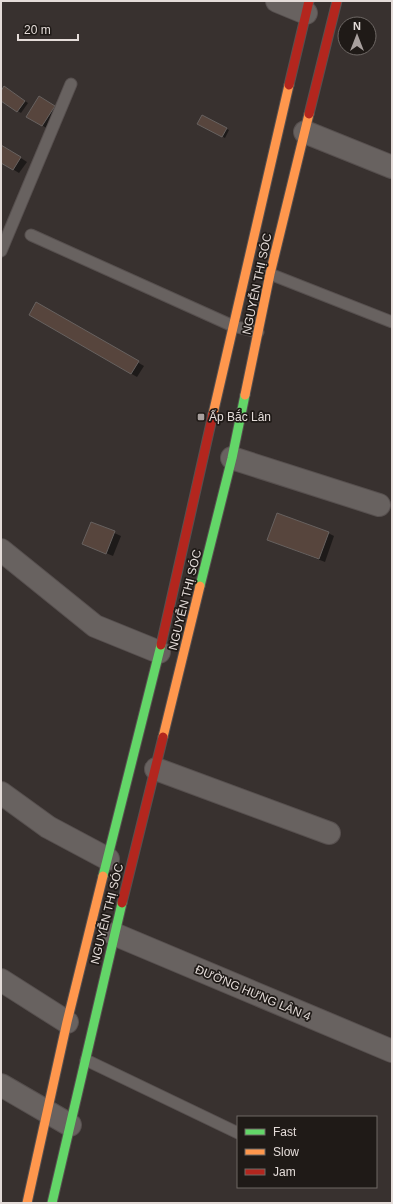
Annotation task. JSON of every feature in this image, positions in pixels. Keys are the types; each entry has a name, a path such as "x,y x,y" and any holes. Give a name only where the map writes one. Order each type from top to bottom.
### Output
{"main road":[{"name":"NGUYỄN THỊ SÓC","path":"52,1203 114,934 232,458 270,274 337,1"},
{"name":"NGUYỄN THỊ SÓC","path":"27,1203 67,1022 159,652 232,326 307,7"}],"street":[{"path":"277,1 307,7"},
{"path":"305,132 392,166"},
{"path":"246,265 270,274"},
{"path":"232,458 379,505"},
{"path":"1,550 95,626 159,652"},
{"path":"156,769 329,833"},
{"path":"1,793 48,827 108,859"},
{"name":"ĐƯỜNG HƯNG LÂN 4","path":"114,934 392,1051"},
{"path":"1,980 67,1022"},
{"path":"1,1086 70,1125"}],"lane":[{"path":"1,251 71,84"},
{"path":"31,235 232,326 258,332"},
{"path":"270,274 392,322"},
{"path":"86,1060 237,1133"}],"building":[{"path":"4,86 25,101 17,112 1,101 1,91"},
{"path":"39,96 55,106 42,126 26,117"},
{"path":"202,115 227,128 222,137 197,124"},
{"path":"1,145 21,157 13,170 1,163"},
{"path":"36,302 139,361 131,374 29,315"},
{"path":"277,513 329,532 319,559 267,540"},
{"path":"91,522 115,531 106,554 82,544"}],"traffic: fast":[{"path":"200,586 232,458 245,395"},
{"path":"103,876 161,645"},
{"path":"52,1203 122,903"}],"traffic: slow":[{"path":"213,414 289,85"},
{"path":"245,395 270,274 309,114"},
{"path":"163,737 200,586"},
{"path":"27,1203 67,1022 103,876"}],"traffic: jam":[{"path":"289,85 309,1"},
{"path":"309,114 337,1"},
{"path":"161,645 213,414"},
{"path":"122,903 163,737"}],"place":[{"name":"Ấp Bắc Lân","path":"201,417"}]}
